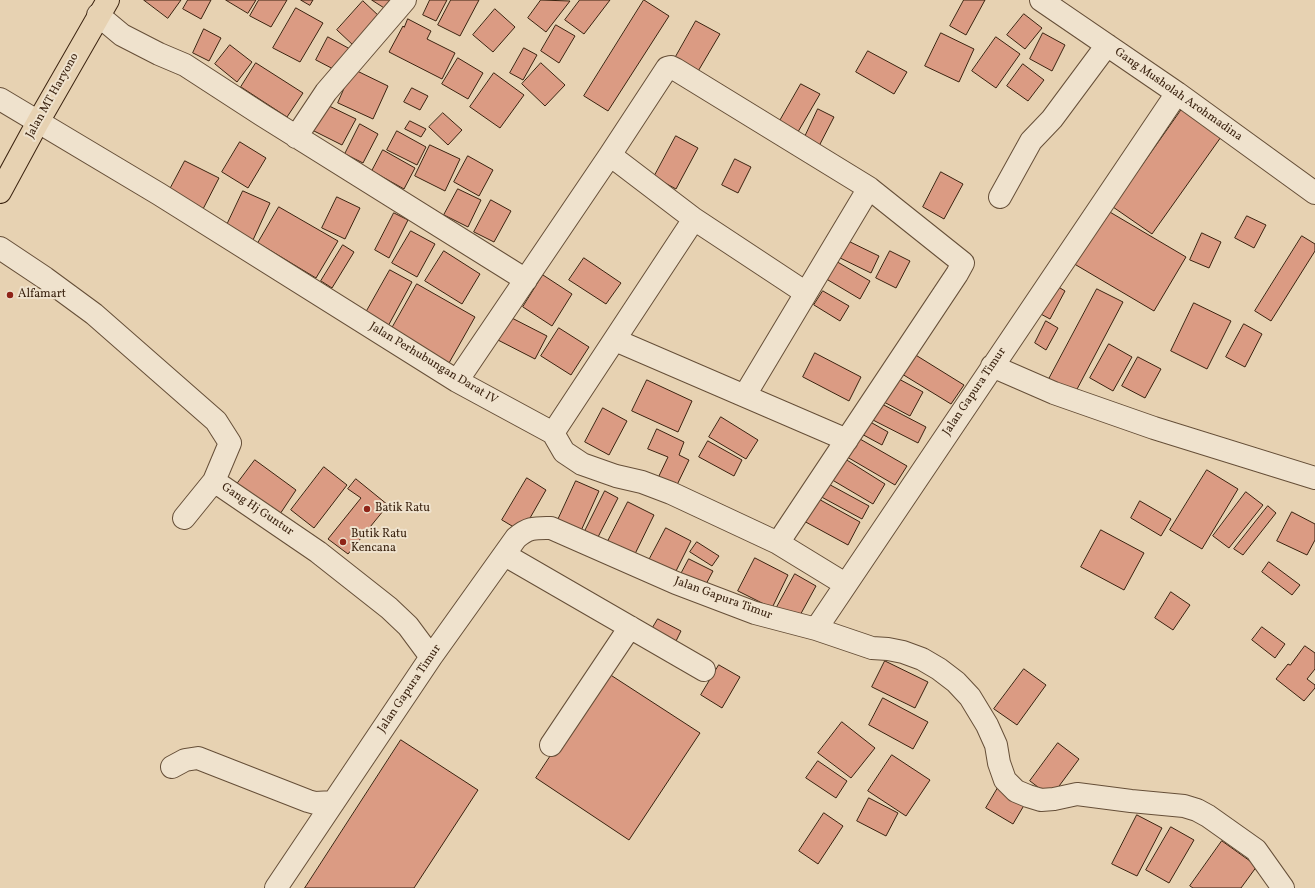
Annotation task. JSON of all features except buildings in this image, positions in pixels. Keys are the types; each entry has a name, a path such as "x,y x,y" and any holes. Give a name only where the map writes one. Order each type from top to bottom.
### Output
{"main road":[{"name":"Jalan MT Haryono","path":"0,192 103,8"}],"street":[{"path":"296,137 326,92 405,0"},
{"name":"Gang Musholah Arohmadina","path":"1040,0 1177,93 1315,193"},
{"path":"103,8 122,35 159,54 185,65 296,137 526,280"},
{"path":"1000,196 1031,141 1052,119 1107,45"},
{"path":"457,381 667,68 671,67 869,188 963,263 778,543"},
{"name":"Jalan Gapura Timur","path":"276,888 431,657 516,538 524,531 534,528 551,528 676,583 741,608 816,629 1177,93"},
{"name":"Jalan Perhubungan Darat IV","path":"0,99 159,194 457,381 553,433"},
{"path":"610,155 694,219 806,293"},
{"path":"744,395 869,188"},
{"path":"694,219 553,433 564,452 582,464 616,476 642,482 671,493 778,543 845,584"},
{"name":"Gang Hj Guntur","path":"0,248 46,278 94,314 216,421 230,443 214,481 318,552 389,608 408,626 431,657"},
{"path":"615,340 847,440"},
{"path":"992,366 1054,393 1154,428 1315,478"},
{"path":"184,518 214,481"},
{"path":"505,555 704,670"},
{"path":"551,745 630,627"},
{"path":"816,629 872,648 896,651 922,659 939,669 956,682 970,697 987,725 996,745 999,763 1005,780 1016,791 1041,800 1077,794 1184,806 1196,810 1208,816 1256,850 1283,888"},
{"path":"172,767 185,760 198,758 308,801 315,803 334,802"}],"place":[{"name":"Alfamart","path":"10,295"},
{"name":"Batik Ratu","path":"367,509"},
{"name":"Butik Ratu Kencana","path":"343,542"}]}
